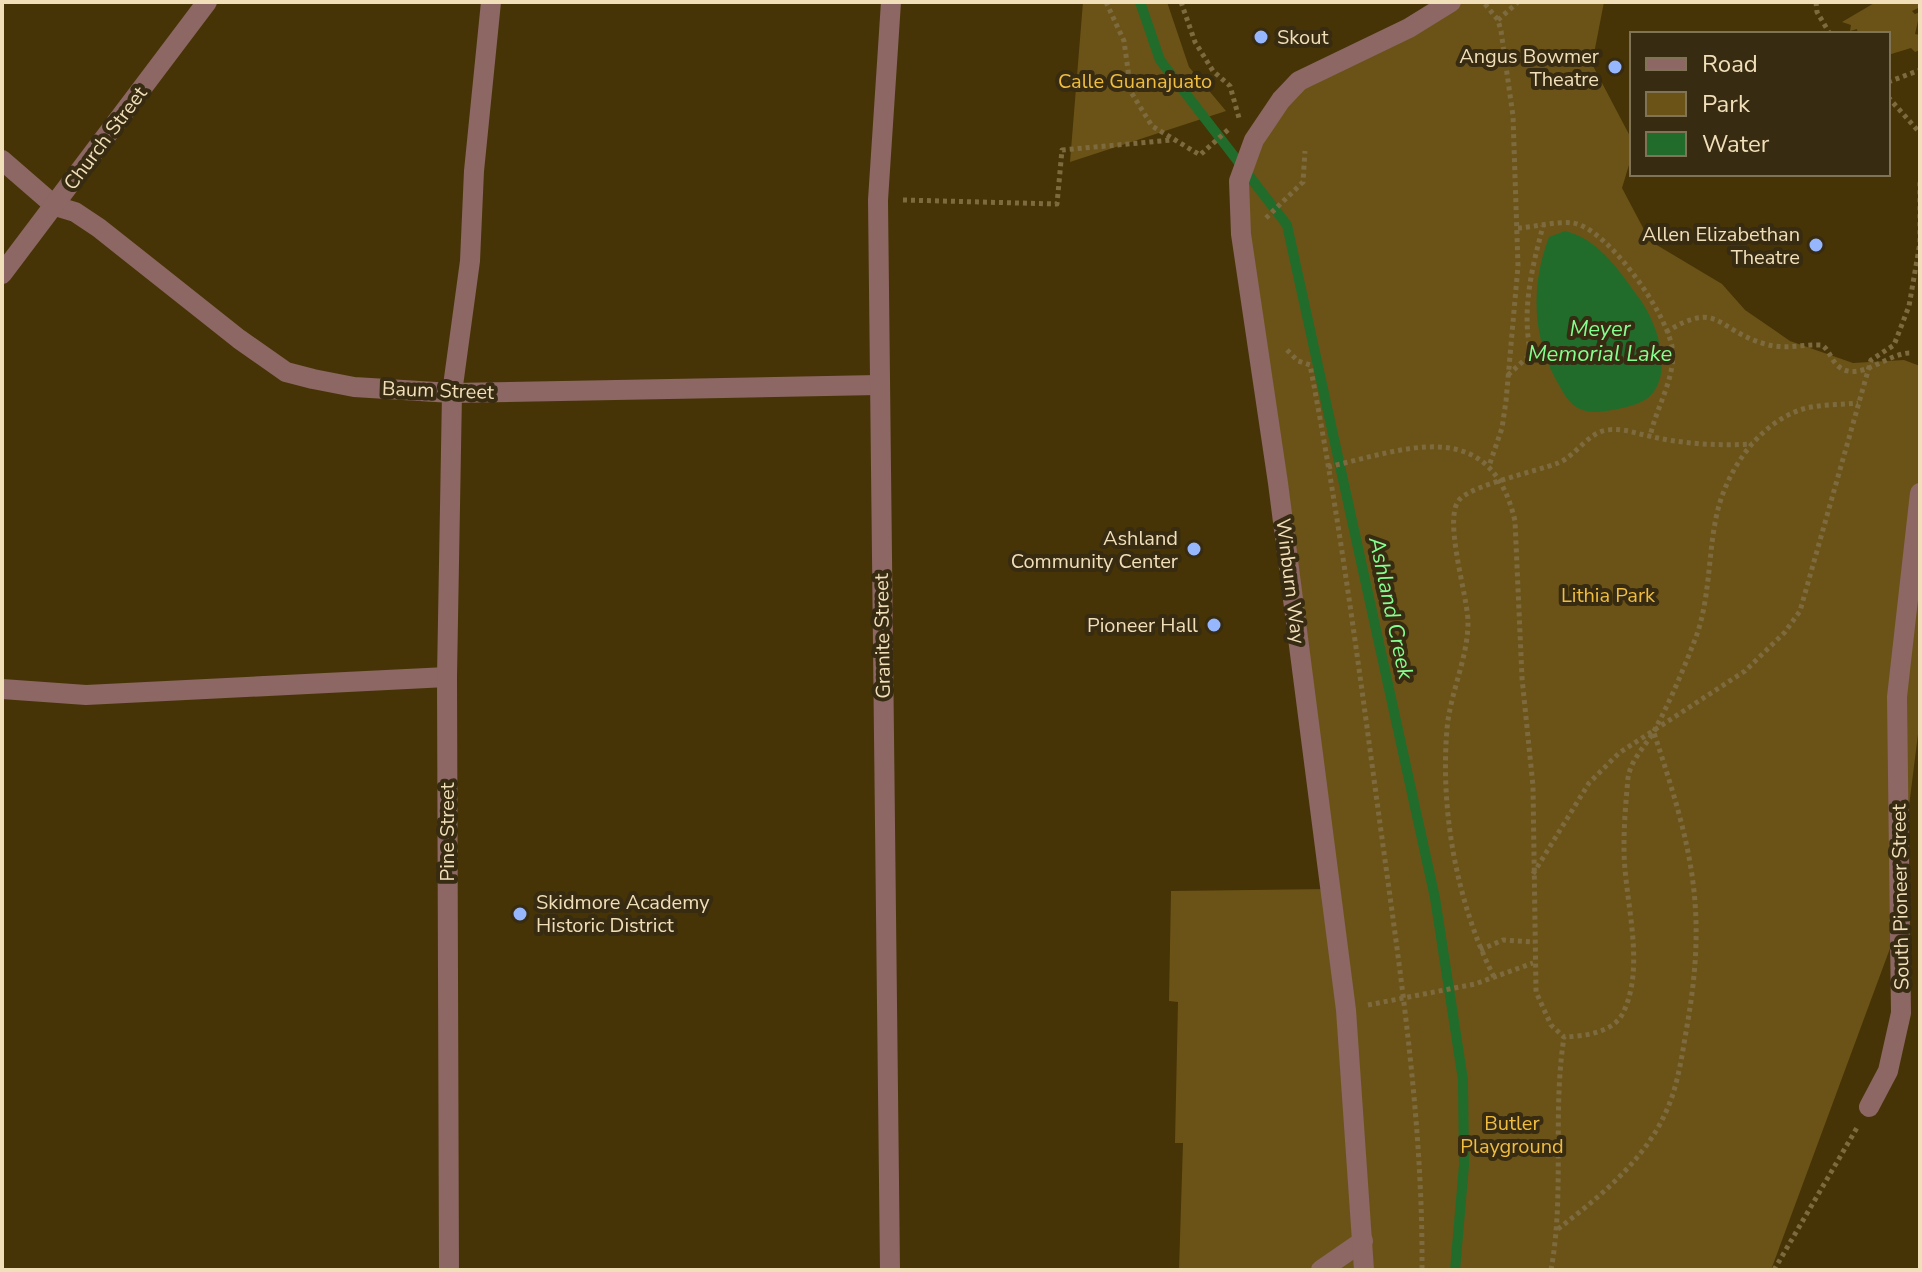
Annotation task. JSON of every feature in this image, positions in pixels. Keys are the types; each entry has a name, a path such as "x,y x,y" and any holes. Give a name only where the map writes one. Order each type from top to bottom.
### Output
{"street":[{"name":"Church Street","path":"2,274 207,2"},
{"name":"Pine Street","path":"449,1270 447,677 452,393 470,261 474,171 491,2"},
{"name":"Granite Street","path":"890,1270 878,200 891,2"},
{"name":"Winburn Way","path":"1364,1270 1346,1010 1238,195 1247,154 1267,121 1299,81 1409,28 1451,2"},
{"name":"Baum Street","path":"2,160 55,206 75,212 99,228 239,339 286,372 354,387 452,393 878,385"},
{"name":"South Pioneer Street","path":"1869,1107 1888,1071 1901,1013 1897,697 1920,493"},
{"path":"2,689 86,695 447,677"},
{"path":"1321,1270 1363,1241"}],"path":[{"path":"1106,2 1124,41 1131,92 1152,126 1200,155 1239,119 1267,121"},
{"path":"1181,2 1195,42 1213,71 1230,86 1239,119"},
{"path":"1498,20 1518,2"},
{"path":"1816,2 1827,32"},
{"path":"1485,4 1498,20 1510,71 1518,228 1502,428 1489,466"},
{"path":"1890,81 1920,70"},
{"path":"1890,99 1920,133"},
{"path":"878,200 1057,204 1062,150 1172,140"},
{"path":"1265,227 1266,217 1303,182 1305,151"},
{"path":"1532,875 1589,783 1619,753 1745,671 1785,632 1800,611 1871,360 1894,345 1909,306 1920,243 1920,181"},
{"path":"1518,228 1575,223 1597,237 1648,289 1673,351 1671,381 1656,408 1650,437"},
{"path":"1508,375 1531,354 1525,329 1531,275 1543,226"},
{"path":"1666,332 1687,319 1706,316 1764,344 1788,348 1822,345 1840,368 1859,371 1902,353 1911,353"},
{"path":"1284,337 1287,353 1310,365 1328,467 1404,999 1419,1144 1422,1270"},
{"path":"1564,1037 1606,1029 1622,1017 1629,998 1633,970 1624,846 1629,774 1654,732 1697,635 1708,585 1716,516 1734,472 1752,444 1784,417 1805,409 1858,403"},
{"path":"1494,977 1480,950 1462,899 1446,774 1447,727 1468,623 1463,577 1454,542 1455,504 1461,497 1479,488 1572,457 1595,434 1605,430 1628,430 1650,437 1752,444"},
{"path":"1328,467 1420,446 1441,445 1468,452 1489,466 1503,482 1515,521 1522,678 1533,786 1533,963 1540,1007 1551,1025 1564,1037"},
{"path":"1558,1229 1607,1191 1651,1138 1666,1114 1681,1061 1697,971 1698,909 1692,856 1654,732"},
{"path":"1480,950 1503,940 1533,942"},
{"path":"1346,1010 1475,984 1533,963"},
{"path":"1551,1270 1558,1229 1556,1110 1564,1037"},
{"path":"1774,1270 1869,1107"}],"green space":[{"name":"Calle Guanajuato","path":"1083,2 1167,2 1189,67 1226,111 1070,162"},
{"name":"Lithia Park","path":"1451,2 1604,2 1592,64 1630,136 1630,162 1622,188 1650,241 1722,284 1745,310 1790,341 1853,363 1904,360 1920,366 1920,718 1892,943 1771,1270 1179,1270 1183,1143 1175,1143 1178,1002 1169,1001 1171,891 1330,889 1238,195 1281,100"},
{"path":"1876,2 1920,2 1920,7 1912,11 1915,14 1920,12 1915,34 1920,35 1920,50 1915,52 1911,48 1890,54 1890,32 1850,31 1851,25 1842,22"}],"water":[{"name":"Meyer Memorial Lake","path":"1565,231 1588,241 1607,257 1651,319 1660,346 1661,373 1651,395 1638,403 1603,411 1580,409 1567,397 1547,361 1538,326 1539,273 1549,237"}],"waterway":[{"name":"Ashland Creek","path":"1140,2 1160,60 1287,225 1435,898 1463,1080 1464,1165 1455,1270"}],"place":[{"name":"Skout","path":"1261,37"},
{"name":"Angus Bowmer Theatre","path":"1615,67"},
{"name":"Allen Elizabethan Theatre","path":"1816,245"},
{"name":"Ashland Community Center","path":"1194,549"},
{"name":"Pioneer Hall","path":"1214,625"},
{"name":"Skidmore Academy Historic District","path":"520,914"}],"park label":[{"name":"Butler Playground","path":"1512,1134"}]}
